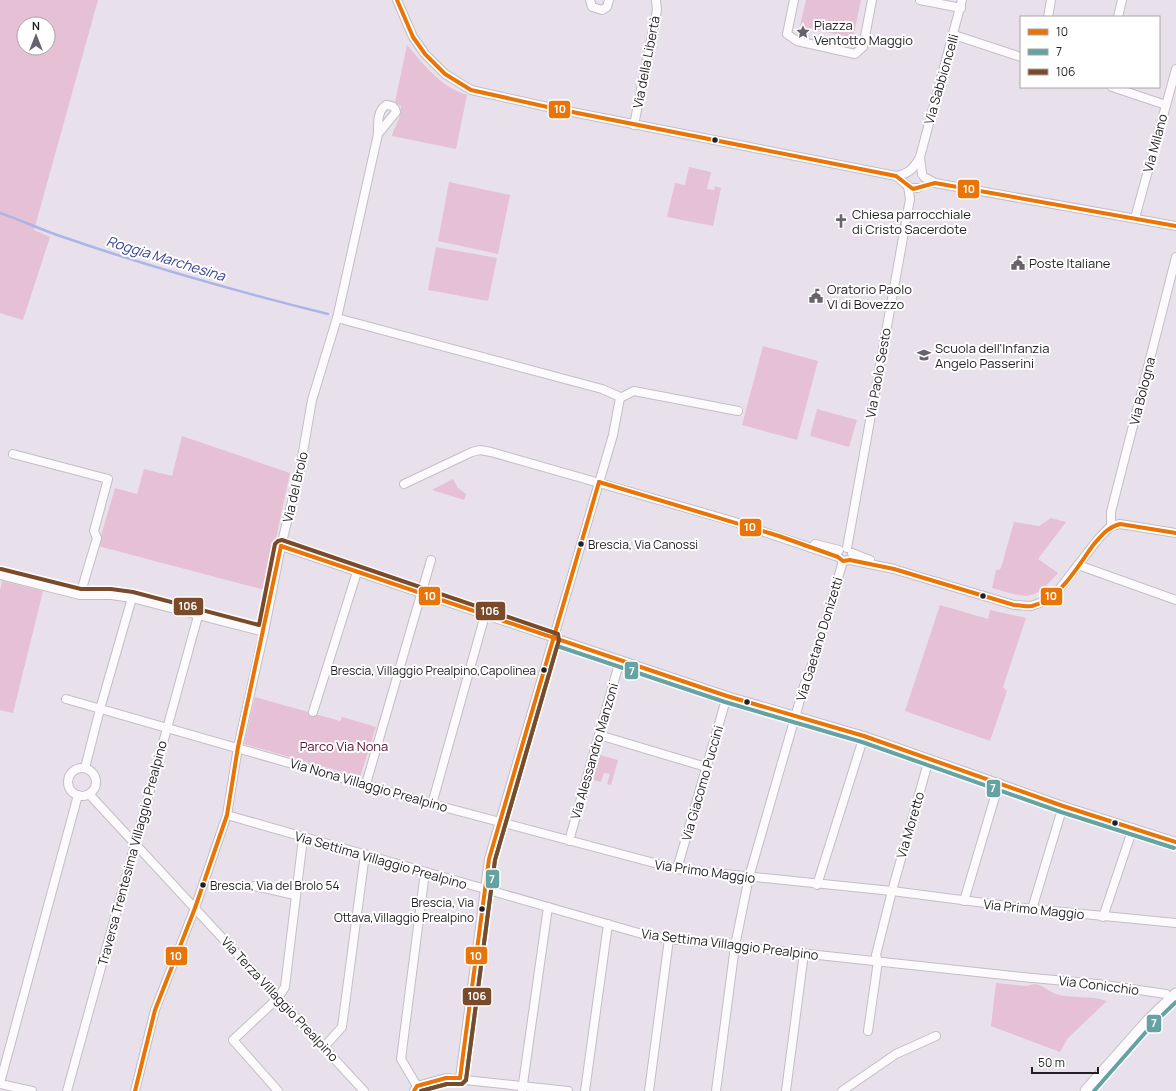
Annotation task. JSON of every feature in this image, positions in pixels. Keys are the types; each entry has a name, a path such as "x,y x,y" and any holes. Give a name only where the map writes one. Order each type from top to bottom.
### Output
{"main road":[{"name":"Via Conicchio","path":"1086,1091 1171,996"}],"street":[{"path":"397,0 411,33 425,54 445,74 464,87 552,108 896,176 913,189 921,181"},
{"path":"590,0 592,7 602,10 606,7 609,0"},
{"name":"Via della Libertà","path":"634,124 657,10 656,0"},
{"path":"794,0 787,34 797,41 855,54 863,47 872,0"},
{"path":"920,0 961,4"},
{"path":"1048,16 1051,0"},
{"path":"1118,16 1122,0"},
{"name":"Via Sabbioncelli","path":"921,181 920,157 954,35 961,4"},
{"path":"954,35 1020,57"},
{"name":"Via Milano","path":"1135,218 1176,68"},
{"path":"1115,88 1166,105"},
{"name":"Via del Brolo","path":"135,1091 155,1010 195,908 227,815 238,747 264,632 281,546 300,469 312,400 337,318 378,134"},
{"name":"Via Sabbioncelli","path":"906,184 909,172 920,157"},
{"path":"896,176 918,171 921,181"},
{"path":"921,181 1176,226"},
{"name":"Via Paolo Sesto","path":"845,555 910,199 921,181"},
{"name":"Via Paolo Sesto","path":"906,184 910,199"},
{"name":"Via Bologna","path":"1111,526 1111,512 1176,257"},
{"path":"337,318 602,389 618,396 621,401"},
{"path":"460,1078 489,859 599,482 621,401 634,391 738,412"},
{"path":"404,484 472,452 480,450 491,452 599,482 1014,605 1031,606 1045,601 1056,592 1099,538 1111,526 1120,524 1176,533"},
{"path":"14,454 108,479 94,531 97,538 80,595"},
{"path":"281,546 485,616 727,696 864,736 1063,806 1176,842"},
{"name":"Via Gaetano Donizetti","path":"716,1091 735,946 749,877 795,716 816,654 845,555"},
{"path":"366,784 431,560"},
{"path":"1078,565 1176,600"},
{"path":"313,712 357,572"},
{"path":"0,575 80,595 111,594 132,598 264,632"},
{"path":"85,768 100,709 132,598"},
{"name":"Traversa Trentesima Villaggio Prealpino","path":"67,1091 198,616"},
{"path":"432,804 485,616"},
{"name":"Via Alessandro Manzoni","path":"569,841 620,660"},
{"name":"Via Giacomo Puccini","path":"677,869 727,696"},
{"name":"Via Nona Villaggio Prealpino","path":"66,699 238,747 432,804 500,822"},
{"path":"598,735 706,767"},
{"path":"817,885 864,736"},
{"name":"Via Moretto","path":"892,891 929,759"},
{"path":"76,768 85,768 93,773 96,782 93,790 89,794 78,795 68,787 68,778 76,768"},
{"path":"964,901 999,783"},
{"name":"Via Terza Villaggio Prealpino","path":"89,794 364,1091"},
{"path":"32,1091 0,1084 78,795"},
{"path":"1032,909 1063,806"},
{"name":"Via Settima Villaggio Prealpino","path":"227,815 303,838 486,888 642,934 669,939 1033,977"},
{"name":"Via Primo Maggio","path":"500,822 677,869 817,885 892,891 1103,917 1176,923"},
{"path":"1103,917 1133,828"},
{"path":"278,1091 233,1040 278,998 285,986 303,838"},
{"path":"324,1047 342,1027 365,854"},
{"path":"425,872 401,1059 416,1088 446,1078 460,1078 522,1088 568,1091"},
{"path":"254,886 295,895"},
{"path":"868,1031 878,961 876,955 892,891"},
{"path":"522,1088 548,907"},
{"path":"585,1091 608,924"},
{"path":"648,1091 669,939"},
{"path":"786,1091 804,953"},
{"name":"Via Conicchio","path":"1033,977 1098,984 1171,996"},
{"path":"842,1091 852,1088 896,1054 936,1036"}],"green space":[{"path":"0,0 98,0 34,230 50,237 23,320 0,313"},
{"path":"806,0 861,0 853,38 800,26"},
{"path":"407,45 427,68 441,81 449,87 467,95 456,149 392,136 401,110 401,106 395,102"},
{"path":"689,167 711,172 707,189 714,190 715,186 721,188 713,226 667,217 675,183 685,185"},
{"path":"449,182 510,195 498,254 438,241"},
{"path":"436,247 497,258 488,301 428,290"},
{"path":"763,346 818,361 797,440 742,425"},
{"path":"817,409 857,420 849,447 810,436"},
{"path":"182,436 290,473 265,590 98,546 115,488 137,494 144,469 172,476"},
{"path":"453,479 458,488 466,494 464,500 432,490"},
{"path":"1051,518 1066,522 1038,559 1058,573 1042,589 1029,596 1022,596 992,588 996,570 1001,568 1014,522 1039,526"},
{"path":"2,581 43,591 13,713 0,710 0,591"},
{"path":"940,605 988,619 990,610 1026,618 1003,687 1007,691 990,741 905,711"},
{"name":"Parco Via Nona","path":"255,697 340,721 342,717 376,727 360,777 244,744"},
{"path":"600,755 618,760 611,785 607,784 610,774 604,773 601,782 593,780"},
{"path":"996,983 1027,986 1035,984 1042,986 1056,994 1094,998 1107,1001 1068,1038 1060,1052 991,1026"}],"waterway":[{"name":"Roggia Marchesina","path":"0,213 55,234 129,259 228,288 328,314"}],"transit line":[{"name":"10","path":"397,0 413,37 425,54 445,74 471,90 552,108 896,176 913,189 935,183 1176,226"},
{"name":"10","path":"599,482 779,536 838,557 843,561 850,560 894,569 1014,605 1032,606 1052,596 1068,580 1094,544 1112,527 1120,524 1176,533"},
{"name":"10","path":"460,1078 489,859 599,482"},
{"name":"106","path":"1,569 81,589 111,589 133,592 259,625 275,544 282,540 558,634 559,640 495,860 466,1080 462,1084 447,1084 421,1091"},
{"name":"10","path":"281,546 727,696 864,736 1063,806 1176,842"},
{"name":"10","path":"135,1091 155,1010 195,908 227,815 238,747 281,546"},
{"name":"7","path":"421,1091 447,1084 462,1084 466,1080 495,860 557,646 725,702 862,742 1061,812 1174,848"},
{"name":"7","path":"1094,1091 1152,1025 1176,1002"},
{"name":"10","path":"414,1091 417,1086 446,1078 460,1078"}],"place":[{"name":"Piazza Ventotto Maggio","path":"803,32"},
{"name":"Chiesa parrocchiale di Cristo Sacerdote","path":"841,221"},
{"name":"Poste Italiane","path":"1018,263"},
{"name":"Oratorio Paolo VI di Bovezzo","path":"816,296"},
{"name":"Scuola dell'Infanzia Angelo Passerini","path":"924,355"},
{"name":"Brescia, Via Canossi","path":"581,544"},
{"name":"Brescia, Villaggio Prealpino,Capolinea","path":"544,670"},
{"name":"Brescia, Via del Brolo 54","path":"203,885"},
{"name":"Brescia, Via Ottava,Villaggio Prealpino","path":"482,909"}]}
